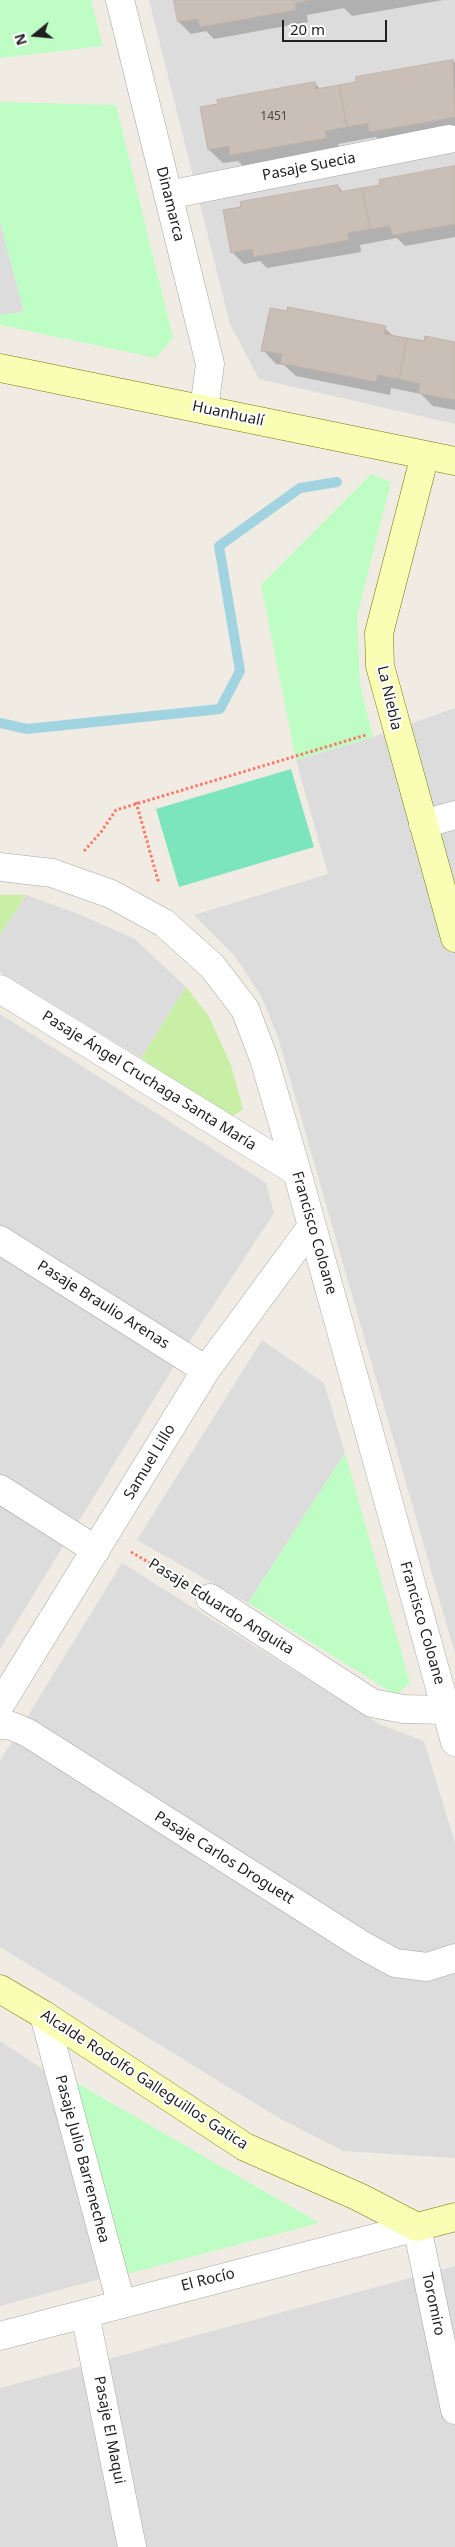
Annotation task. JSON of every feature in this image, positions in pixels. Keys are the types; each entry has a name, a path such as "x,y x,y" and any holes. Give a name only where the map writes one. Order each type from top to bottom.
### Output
{"street":[{"name":"Dinamarca","path":"120,0 210,364 204,409"},
{"name":"Pasaje Suecia","path":"168,196 450,139"},
{"name":"Huanhualí","path":"0,368 455,461"},
{"name":"La Niebla","path":"425,455 379,633 380,666 455,938"},
{"path":"423,824 455,815"},
{"name":"Francisco Coloane","path":"0,867 59,876 112,894 164,923 212,966 245,1009 264,1059 297,1172 455,1742"},
{"name":"Pasaje Ángel Cruchaga Santa María","path":"0,989 297,1172"},
{"name":"Samuel Lillo","path":"0,1705 206,1370 312,1226"},
{"name":"Pasaje Braulio Arenas","path":"0,1240 206,1370"},
{"path":"0,1489 96,1550"},
{"name":"Pasaje Eduardo Anguita","path":"210,1598 372,1703 403,1709 447,1710"},
{"name":"Pasaje Carlos Droguett","path":"0,1725 12,1726 28,1733 362,1945 395,1963 427,1967 455,1958"},
{"name":"Alcalde Rodolfo Galleguillos Gatica","path":"0,1989 245,2148 359,2197 417,2227"},
{"name":"Pasaje Julio Barrenechea","path":"44,2016 121,2303"},
{"path":"417,2227 455,2217"},
{"name":"El Rocío","path":"0,2336 417,2227"},
{"name":"Toromiro","path":"417,2227 455,2410"},
{"name":"Pasaje El Maqui","path":"85,2314 132,2547"}],"path":[{"path":"59,876 100,832 116,810 136,802 396,726"},
{"path":"136,802 172,929"},
{"name":"Pasaje Eduardo Anguita","path":"96,1550 128,1550 210,1598"}],"shaded area":[{"path":"149,0 455,0 455,424 259,379 230,324"},
{"path":"0,221 24,312 0,315"},
{"path":"455,708 455,1654 278,1037 261,996 234,955 194,915 328,874 296,760 373,737"},
{"path":"26,895 76,913 135,939 186,987 141,1058 0,972 0,935"},
{"path":"0,1014 266,1183 274,1213 191,1339 0,1649"},
{"path":"262,1340 324,1383 345,1453 248,1603 137,1540"},
{"path":"122,1563 379,1724 424,1741 455,1843 455,2158 343,2151 279,2118 0,1947 0,1761"},
{"path":"0,2041 44,2070 100,2279 0,2306"},
{"path":"455,2266 455,2547 0,2547 0,2388"}],"green space":[{"path":"0,0 91,0 103,46 0,58"},
{"path":"0,102 116,105 173,338 156,358 0,325 0,315 24,312 0,221"},
{"path":"371,474 391,482 357,616 360,684 373,737 296,760 261,585"},
{"path":"291,769 314,847 179,887 156,809"},
{"path":"0,895 26,895 0,935"},
{"path":"186,987 208,1015 231,1065 243,1109 231,1118 141,1058"},
{"path":"345,1453 410,1683 396,1695 248,1603"},
{"path":"70,2079 319,2223 127,2274"}],"building":[{"path":"174,0 311,0 295,3 296,10 200,27 198,19 178,22"},
{"path":"453,60 455,117 369,132 368,123 347,127 339,85 356,82 356,77"},
{"path":"315,82 316,89 339,85 347,127 325,131 327,138 230,155 229,146 208,150 200,107 218,104 217,100"},
{"path":"455,166 455,224 392,235 390,226 370,229 362,188 380,185 379,180"},
{"path":"338,185 340,192 362,188 370,229 348,233 349,240 254,257 252,249 231,253 223,210 241,207 240,202"},
{"path":"288,307 386,326 384,334 407,338 399,379 378,375 376,382 280,363 282,354 261,351 270,308 287,311"},
{"path":"425,336 455,342 455,400 418,393 420,384 399,379 407,338 424,341"}],"waterway":[{"path":"0,723 27,729 220,709 240,671 219,546 300,488 337,482"}]}
